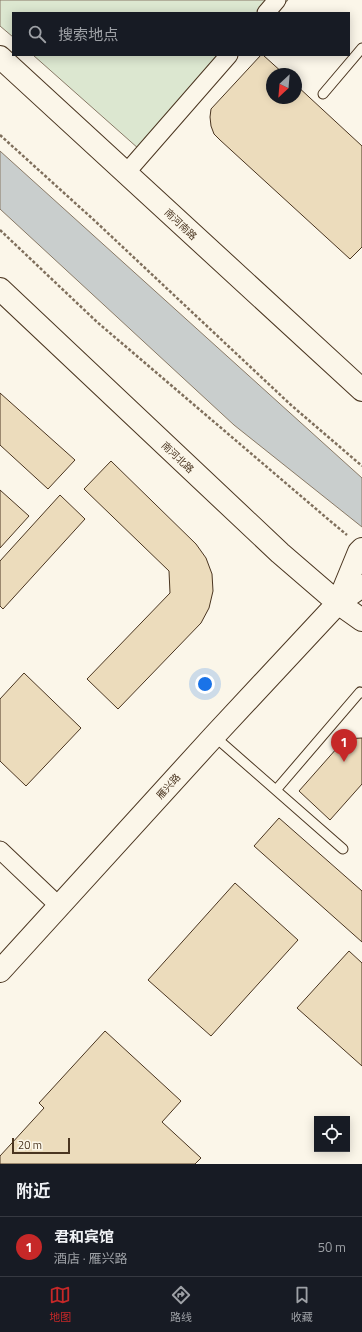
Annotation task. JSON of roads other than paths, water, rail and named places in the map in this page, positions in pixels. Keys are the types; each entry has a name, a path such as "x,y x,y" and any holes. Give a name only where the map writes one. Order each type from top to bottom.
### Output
{"street":[{"path":"267,12 277,0"},
{"path":"126,173 228,56"},
{"name":"南河南路","path":"0,57 362,390"},
{"name":"南河北路","path":"0,289 280,553 338,603 362,620"},
{"path":"338,603 357,546"},
{"path":"338,603 362,586"},
{"name":"雁兴路","path":"0,970 338,603"},
{"path":"0,850 59,906"}],"lane":[{"path":"323,94 362,48"},
{"path":"276,790 360,692 362,693"},
{"path":"214,736 343,849"}],"place":[{"name":"君和宾馆","path":"344,762"}]}
